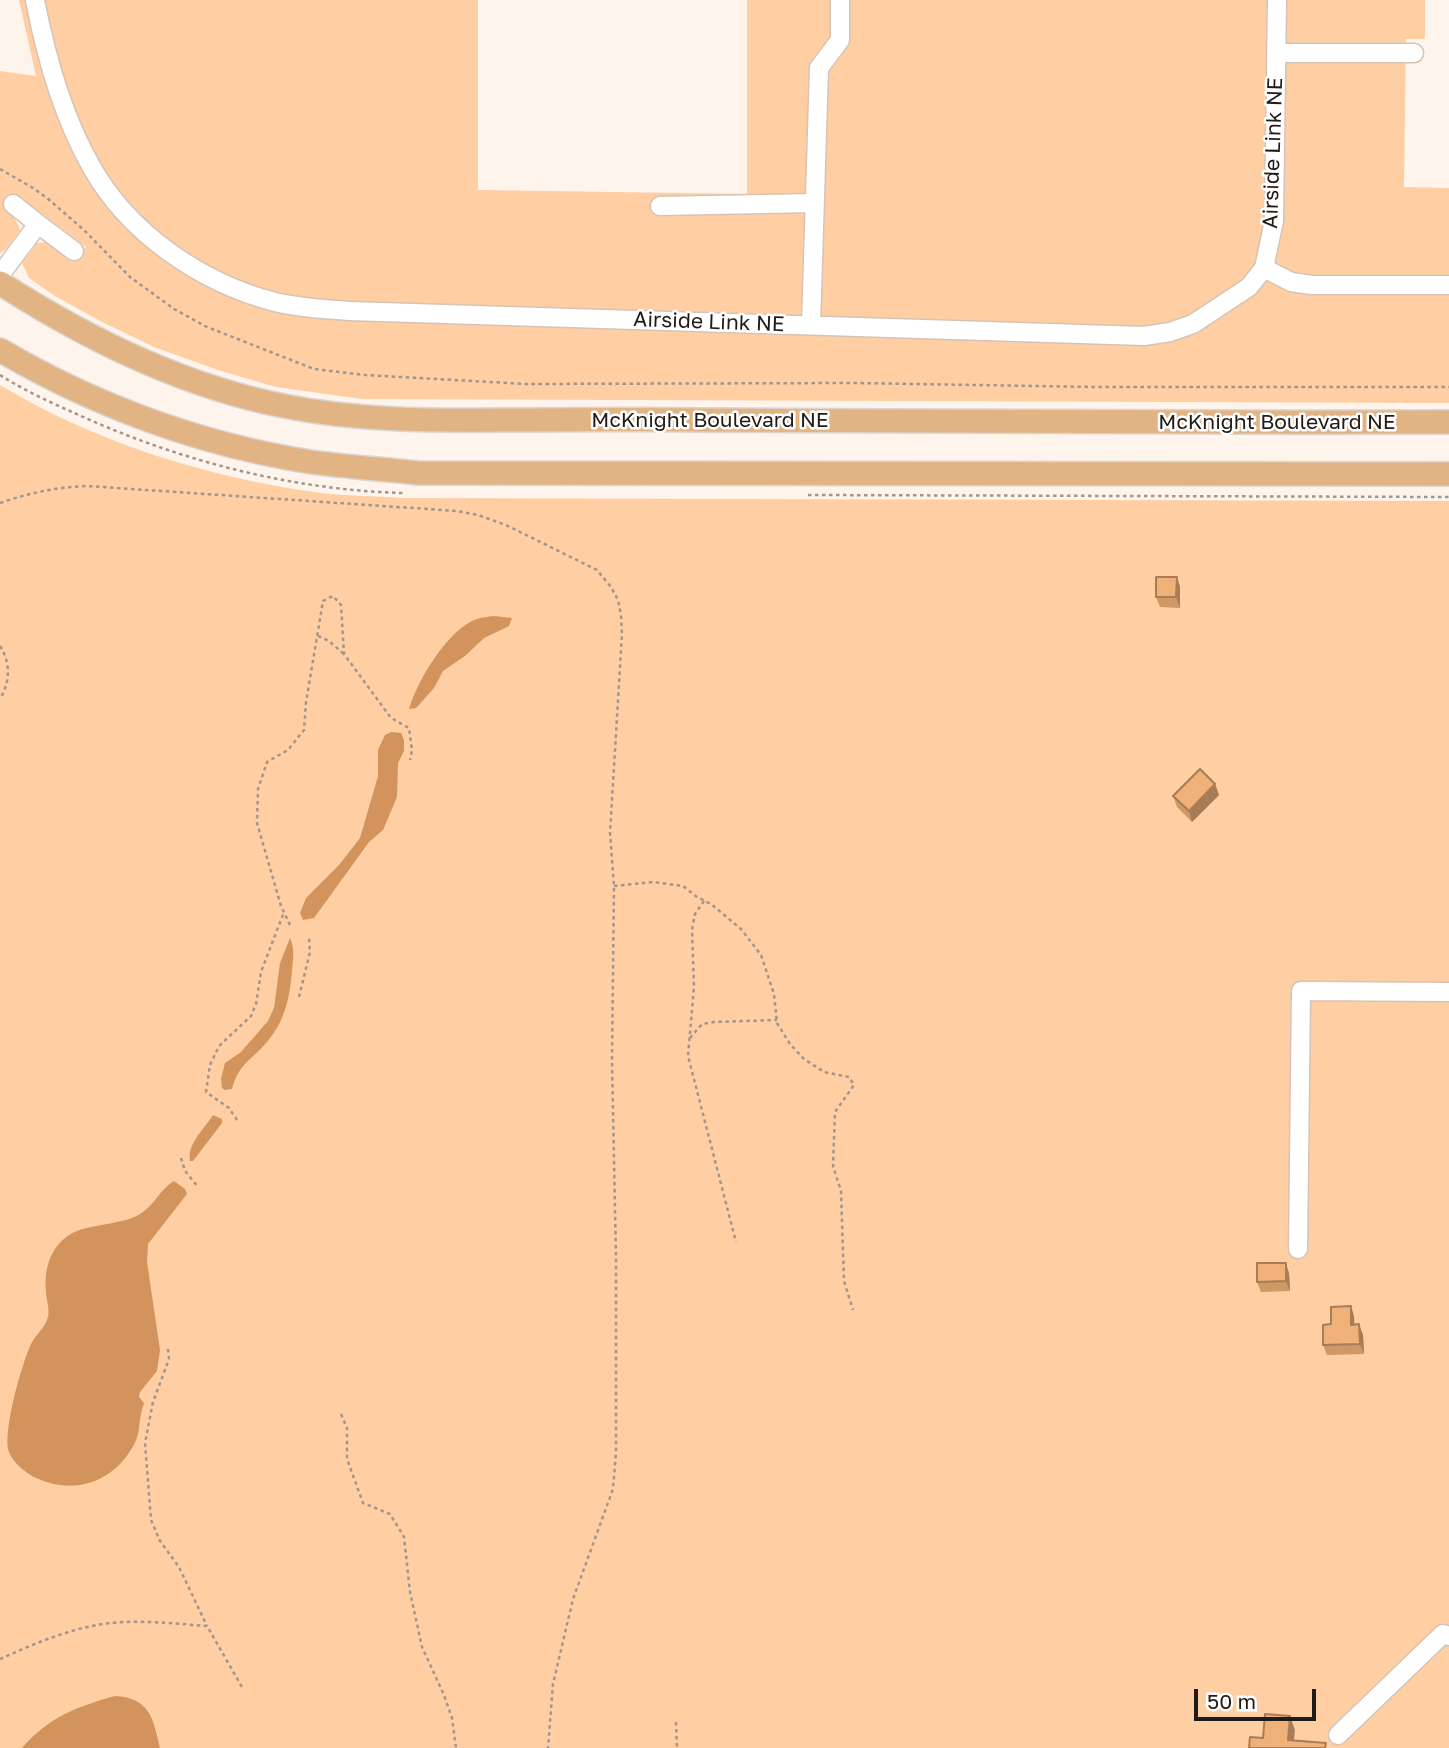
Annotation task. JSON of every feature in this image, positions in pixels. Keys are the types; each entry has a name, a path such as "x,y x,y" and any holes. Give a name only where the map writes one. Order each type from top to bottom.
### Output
{"main road":[{"name":"McKnight Boulevard NE","path":"0,283 51,316 167,371 231,393 286,407 356,415 436,421 1449,422"},
{"path":"0,349 32,368 106,404 168,427 239,448 312,462 418,472 1449,474"}],"street":[{"name":"Airside Link NE","path":"35,0 40,29 59,95 91,167 111,195 136,223 169,252 199,271 250,295 305,308 349,311 1144,336 1193,324 1249,286 1264,268 1274,220 1277,0"},
{"path":"811,325 819,68 840,40 840,0"},
{"path":"1276,53 1414,53"},
{"path":"660,206 814,202"},
{"path":"13,204 74,251"},
{"path":"0,275 38,224"},
{"path":"1264,268 1291,282 1312,285 1449,285"},
{"path":"1298,1249 1301,991 1449,992"},
{"path":"1338,1735 1443,1634 1449,1636"}],"path":[{"path":"0,169 47,198 84,230 130,277 174,309 207,327 314,369 365,375 526,384 1449,387"},
{"path":"0,503 30,492 87,486 478,514 597,570 618,600 622,634 610,832 614,886 612,1061 616,1286 613,1489 573,1599 553,1684 548,1748"},
{"path":"290,925 257,823 258,789 267,762 288,750 304,730 306,702 323,601 333,596 341,605 344,654"},
{"path":"318,636 329,641 344,654 391,718 410,728 410,760"},
{"path":"0,646 8,665 6,688 0,699"},
{"path":"614,886 653,882 683,886 741,929 761,955 774,994 777,1020 790,1044 804,1059 824,1072 849,1077 854,1085 835,1112 833,1166 841,1191 844,1281 853,1310"},
{"path":"705,901 695,914 692,930 694,987 688,1056 695,1074 736,1242"},
{"path":"237,1120 229,1108 206,1092 209,1065 219,1046 251,1016 265,959 284,912"},
{"path":"299,997 310,952 309,938"},
{"path":"690,1038 702,1024 714,1021 777,1020"},
{"path":"181,1158 185,1171 198,1187"},
{"path":"168,1349 169,1359 153,1402 145,1443 151,1520 160,1541 179,1567 207,1626 242,1687"},
{"path":"341,1414 347,1428 347,1459 363,1503 390,1514 404,1537 410,1592 422,1647 452,1718 456,1748"},
{"path":"0,1659 35,1643 94,1626 124,1622 207,1626"},
{"path":"676,1723 677,1748"}],"shaded area":[{"path":"19,0 478,0 478,190 747,194 747,0 1425,0 1425,39 1406,39 1404,187 1449,188 1449,403 362,399 276,387 154,347 102,322 29,278 22,263 37,243 48,242 72,262 86,247 19,196 11,198 7,204 20,230 0,253 0,71 36,76"},
{"path":"0,385 75,424 155,455 238,478 331,494 401,498 1449,501 1449,1748 0,1748"},
{"path":"479,618 512,618 509,626 484,638 465,656 443,671 434,688 416,708 409,709 426,671 455,633"},
{"path":"391,732 401,733 404,751 398,763 397,797 383,830 369,842 314,918 303,920 300,913 306,898 339,865 360,838 378,776 378,750 385,735"},
{"path":"290,938 293,946 291,980 282,1017 267,1042 242,1068 232,1089 225,1090 222,1088 221,1079 225,1063 241,1052 268,1021 274,1008 280,963"},
{"path":"213,1115 222,1119 222,1123 193,1161 190,1161 191,1149 197,1137"},
{"path":"174,1181 185,1189 187,1194 148,1244 147,1262 160,1350 157,1371 140,1392 139,1397 144,1403 132,1449 107,1475 85,1484 60,1485 36,1478 20,1467 11,1456 8,1430 27,1353 48,1317 46,1277 51,1255 72,1233 123,1221 140,1214"},
{"path":"115,1696 143,1705 152,1719 160,1748 22,1748 42,1728 64,1714"}],"building":[{"path":"1156,577 1177,577 1176,597 1156,597"},
{"path":"1200,769 1215,784 1189,811 1173,796"},
{"path":"1257,1263 1286,1263 1286,1281 1257,1282"},
{"path":"1351,1306 1351,1325 1359,1324 1360,1344 1323,1345 1323,1325 1331,1324 1331,1307"},
{"path":"1265,1714 1290,1716 1288,1740 1326,1743 1325,1748 1249,1748 1250,1737 1263,1738"}]}
